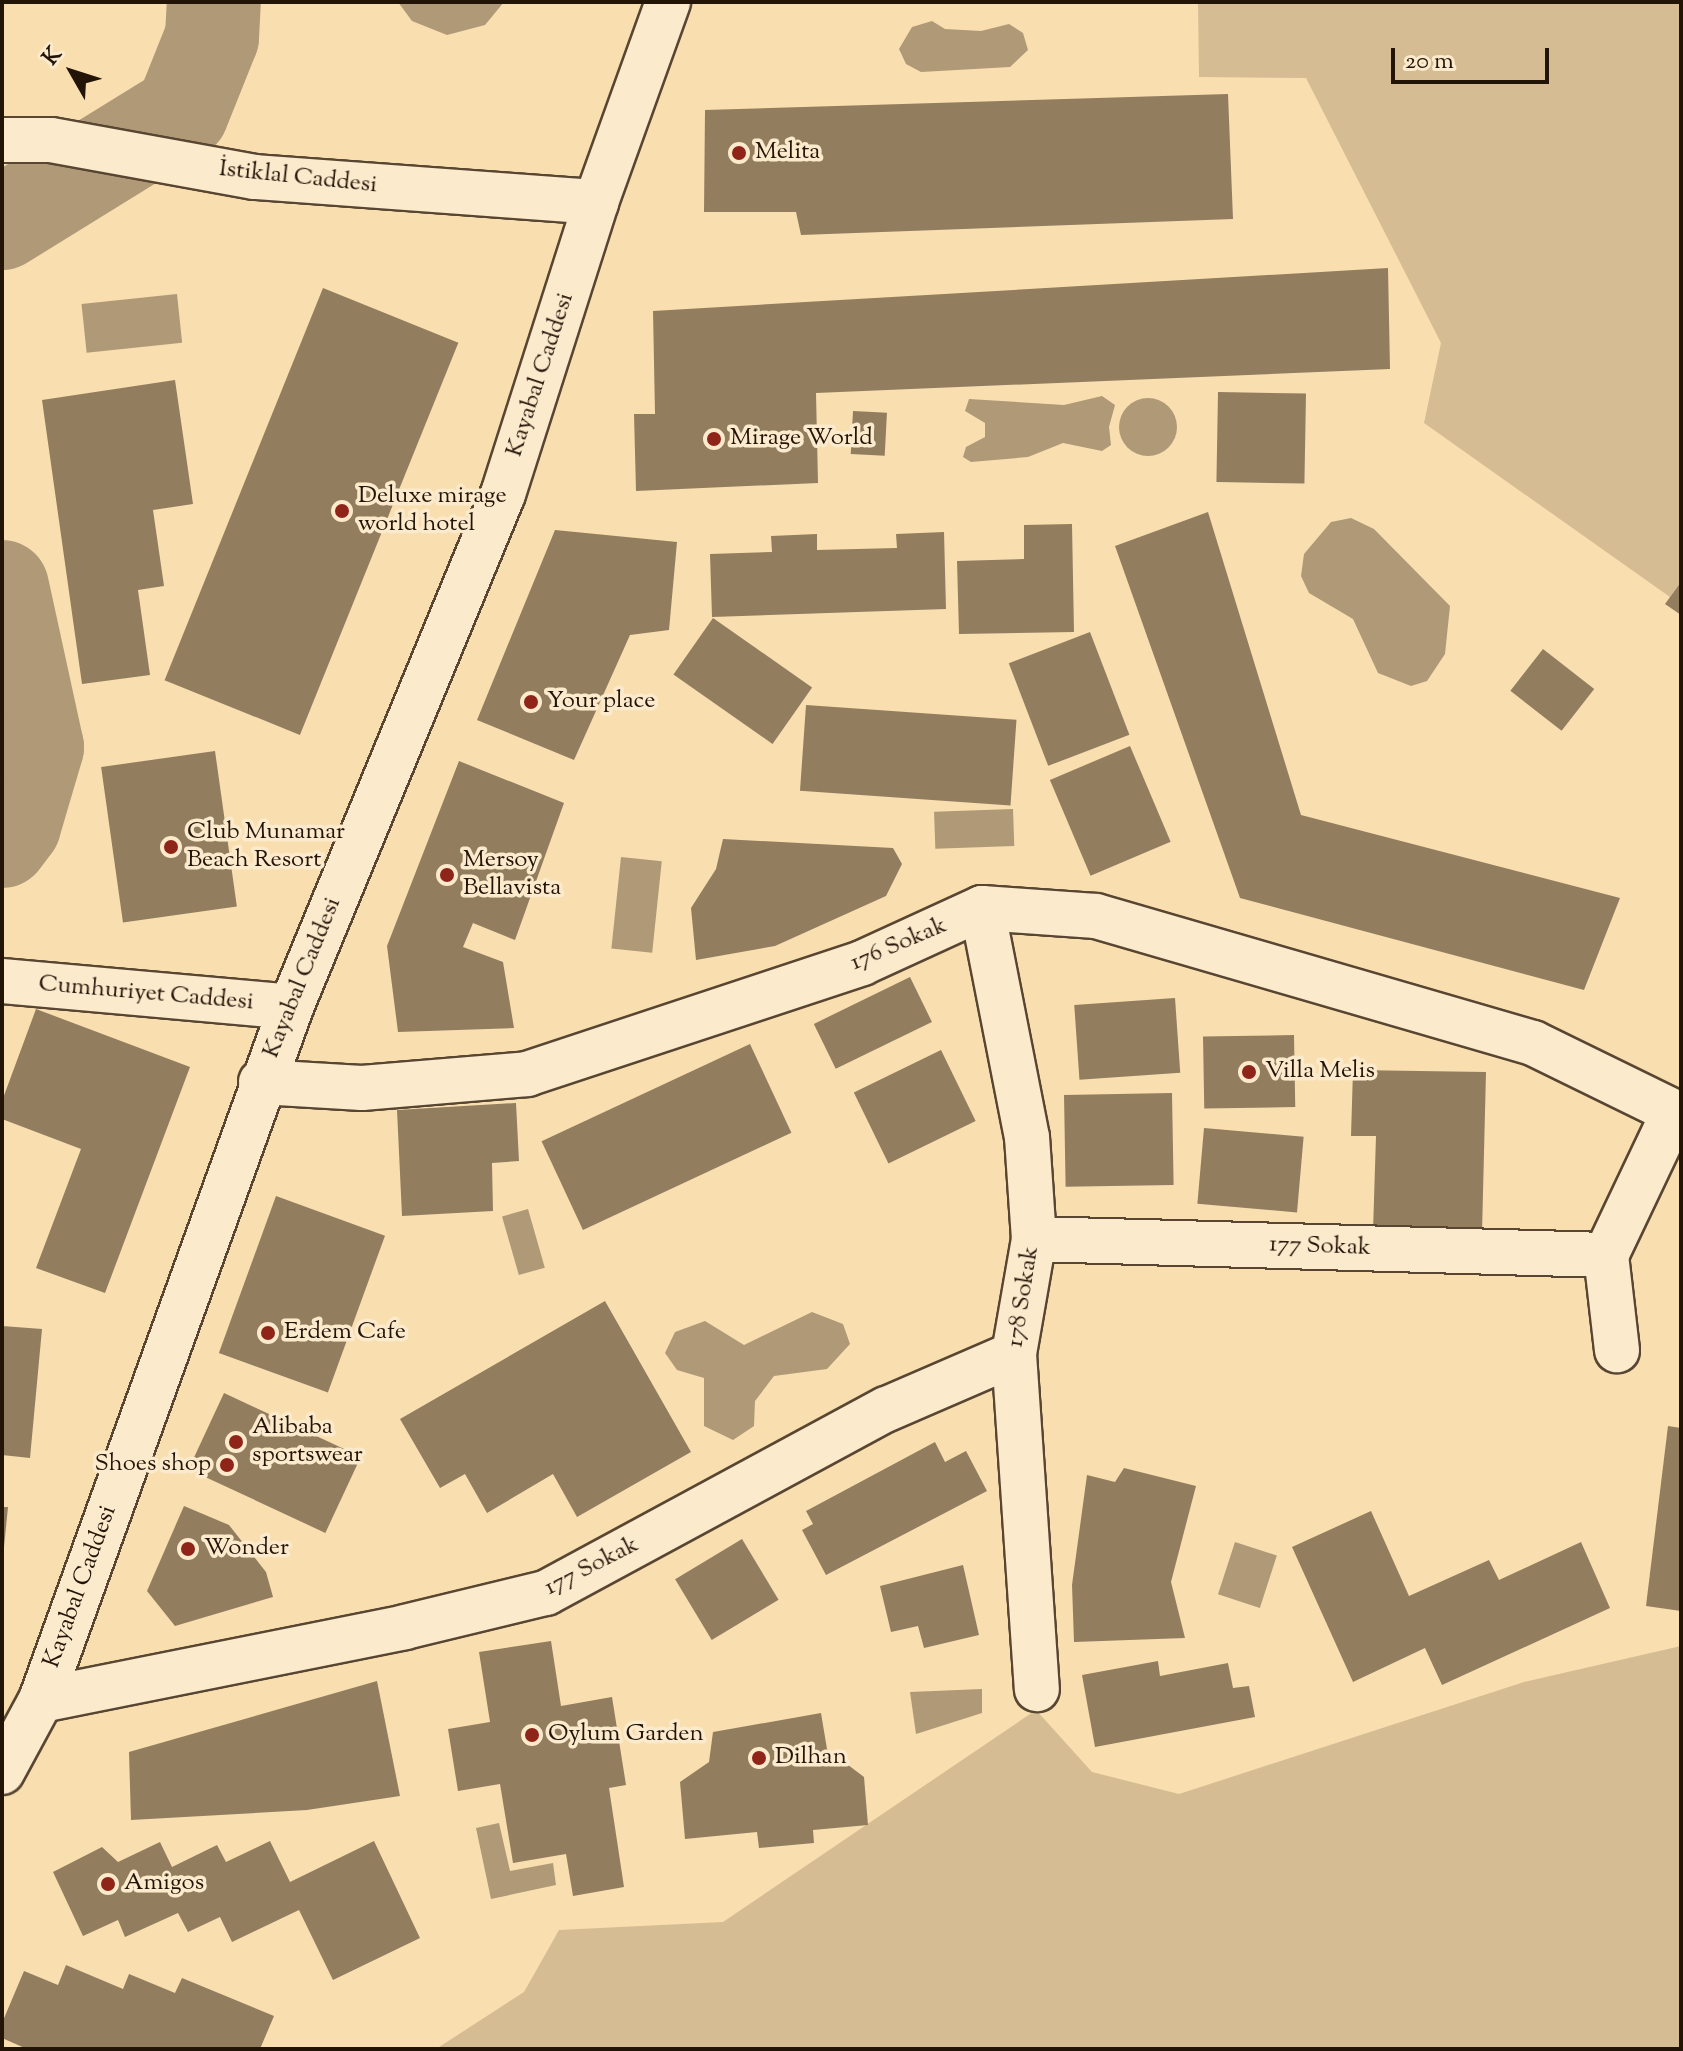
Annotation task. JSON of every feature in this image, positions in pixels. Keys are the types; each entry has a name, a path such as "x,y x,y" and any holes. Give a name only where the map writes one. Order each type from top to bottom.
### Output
{"street":[{"name":"Kayabal Caddesi","path":"2,1772 41,1700 261,1082 503,494 596,202 668,2"},
{"name":"İstiklal Caddesi","path":"2,140 51,140 255,177 596,202"},
{"name":"176 Sokak","path":"261,1082 362,1088 527,1074 862,963 982,908 1096,916 1533,1043 1678,1105"},
{"name":"178 Sokak","path":"982,908 1027,1137 1034,1239 1014,1354 1037,1689"},
{"name":"Cumhuriyet Caddesi","path":"2,981 291,1007"},
{"path":"1617,1350 1606,1255 1678,1105"},
{"name":"177 Sokak","path":"1034,1239 1606,1255"},
{"name":"177 Sokak","path":"41,1700 405,1627 546,1593 887,1409 1014,1354"}],"shaded area":[{"path":"398,2 504,2 485,25 447,35 412,21"},
{"path":"1198,2 1681,2 1681,582 1670,597 1424,423 1441,343 1306,78 1199,77"},
{"path":"932,21 945,29 981,31 1009,24 1023,33 1028,50 1010,67 921,72 906,64 899,49 912,27"},
{"path":"177,294 182,343 87,353 82,304"},
{"path":"1102,396 1115,405 1109,427 1111,445 1102,451 1063,443 1028,457 971,462 963,457 966,447 985,437 985,423 965,411 969,399 1064,405"},
{"path":"1148,398 1169,406 1177,427 1169,448 1148,456 1127,448 1119,427 1127,406"},
{"path":"1351,518 1374,529 1450,606 1445,654 1427,681 1411,686 1378,673 1353,619 1309,593 1301,576 1304,554 1331,522"},
{"path":"1013,809 1014,846 935,849 934,812"},
{"path":"621,857 662,861 652,953 611,948"},
{"path":"528,1209 545,1268 519,1275 502,1216"},
{"path":"812,1312 843,1324 850,1344 827,1369 774,1376 755,1401 754,1426 733,1440 704,1426 704,1378 677,1370 665,1353 675,1332 705,1321 744,1345"},
{"path":"1235,1542 1277,1556 1260,1608 1218,1594"},
{"path":"1681,1646 1681,2049 436,2049 524,1992 559,1930 723,1922 1036,1710 1092,1772 1179,1794 1524,1682"},
{"path":"982,1689 982,1713 916,1734 910,1692"},
{"path":"499,1823 510,1871 553,1863 556,1885 491,1899 476,1828"}],"building":[{"path":"1228,94 1233,219 801,235 796,212 704,212 705,110"},
{"path":"1388,268 1390,369 816,393 818,483 636,491 634,414 655,414 653,311"},
{"path":"323,288 458,343 300,735 165,680"},
{"path":"175,380 193,504 153,510 164,586 138,590 150,675 82,684 42,400"},
{"path":"1218,392 1306,394 1304,484 1216,482"},
{"path":"853,411 887,413 885,456 851,454"},
{"path":"1208,512 1301,815 1620,898 1584,990 1240,898 1115,546"},
{"path":"1072,524 1074,632 959,634 957,561 1024,559 1024,525"},
{"path":"555,530 677,542 669,630 630,635 574,760 477,720"},
{"path":"944,532 946,609 712,617 710,554 772,552 771,536 817,534 817,550 897,548 896,534"},
{"path":"1681,582 1681,615 1665,604"},
{"path":"713,618 812,687 773,744 673,675"},
{"path":"1090,632 1129,735 1048,766 1009,663"},
{"path":"1543,649 1594,689 1562,731 1510,691"},
{"path":"806,705 1016,720 1010,806 800,791"},
{"path":"1130,746 1171,842 1091,876 1050,780"},
{"path":"215,751 237,906 123,922 101,767"},
{"path":"459,761 564,803 515,940 473,923 463,947 503,962 514,1028 398,1032 387,946"},
{"path":"723,839 893,848 902,864 886,896 775,946 696,960 691,908 716,869"},
{"path":"910,977 932,1022 836,1069 814,1024"},
{"path":"1175,998 1180,1073 1079,1080 1074,1005"},
{"path":"36,1009 190,1067 105,1293 36,1268 81,1149 2,1119 2,1101"},
{"name":"Villa Melis","path":"1294,1035 1295,1107 1204,1109 1203,1037"},
{"path":"750,1044 791,1133 583,1230 542,1141"},
{"path":"941,1050 976,1121 888,1164 854,1093"},
{"path":"1353,1070 1486,1072 1482,1233 1373,1231 1376,1136 1351,1136"},
{"path":"1172,1093 1174,1185 1066,1187 1064,1095"},
{"path":"516,1103 519,1161 492,1163 493,1211 402,1216 397,1110"},
{"path":"1204,1128 1304,1137 1297,1212 1197,1204"},
{"path":"276,1196 385,1236 328,1393 219,1353"},
{"path":"605,1301 691,1452 577,1517 553,1474 487,1513 465,1474 440,1488 400,1419"},
{"path":"2,1326 42,1329 30,1458 2,1455"},
{"path":"224,1393 361,1457 325,1533 189,1469"},
{"path":"1668,1426 1681,1428 1681,1611 1646,1606"},
{"path":"935,1442 945,1462 966,1451 987,1491 826,1575 802,1530 813,1524 806,1511"},
{"path":"1124,1468 1196,1486 1171,1582 1185,1638 1074,1642 1072,1585 1087,1475 1115,1482"},
{"path":"184,1506 229,1525 266,1572 273,1597 175,1626 147,1591"},
{"path":"2,1507 8,1507 4,1547 2,1547"},
{"path":"1371,1511 1409,1596 1489,1560 1499,1580 1581,1542 1610,1608 1442,1685 1425,1648 1353,1682 1292,1547"},
{"path":"742,1539 779,1600 712,1640 675,1579"},
{"path":"963,1565 979,1635 924,1648 918,1626 891,1632 880,1586"},
{"path":"551,1641 561,1706 612,1697 626,1785 609,1788 624,1887 573,1896 566,1854 513,1863 500,1784 458,1791 448,1729 490,1722 479,1652"},
{"path":"1158,1661 1160,1676 1228,1663 1233,1688 1249,1686 1255,1717 1095,1747 1082,1675"},
{"path":"377,1681 400,1796 307,1810 131,1820 129,1752"},
{"path":"821,1713 827,1749 864,1777 868,1825 813,1830 814,1843 759,1848 757,1832 685,1839 680,1782 709,1762 713,1732"},
{"path":"270,1841 290,1882 374,1841 420,1938 333,1980 299,1910 232,1942 220,1917 188,1932 178,1913 125,1937 118,1920 83,1936 53,1872 102,1847 118,1862 160,1842 172,1867 217,1845 226,1862"},
{"path":"66,1965 123,1989 129,1974 175,1993 182,1978 274,2016 260,2049 27,2049 2,2038 2,2023 24,1971 58,1985"}],"waterway":[{"path":"2,223 182,112 212,37 214,2"},
{"path":"2,587 37,747 14,825 2,841"}],"place":[{"name":"Melita","path":"739,153"},
{"name":"Mirage World","path":"714,439"},
{"name":"Deluxe mirage world hotel","path":"342,511"},
{"name":"Your place","path":"531,702"},
{"name":"Club Munamar Beach Resort","path":"171,847"},
{"name":"Mersoy Bellavista","path":"447,875"},
{"name":"Villa Melis","path":"1249,1072"},
{"name":"Erdem Cafe","path":"268,1333"},
{"name":"Alibaba sportswear","path":"236,1442"},
{"name":"Shoes shop","path":"227,1465"},
{"name":"Wonder","path":"188,1549"},
{"name":"Oylum Garden","path":"532,1735"},
{"name":"Dilhan","path":"759,1758"},
{"name":"Amigos","path":"108,1884"}]}
